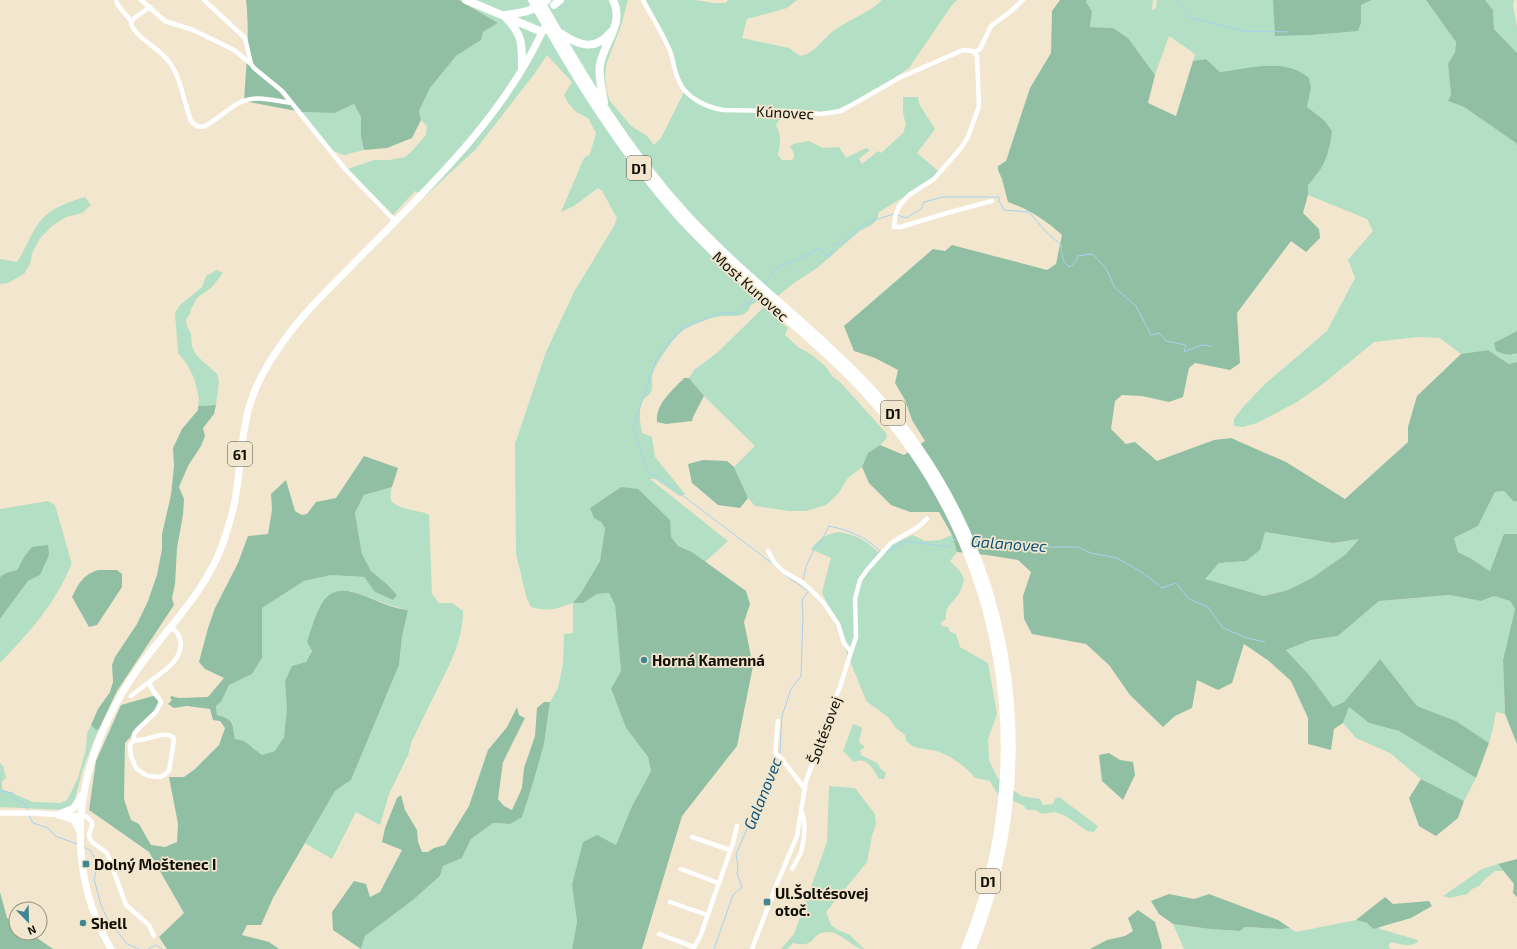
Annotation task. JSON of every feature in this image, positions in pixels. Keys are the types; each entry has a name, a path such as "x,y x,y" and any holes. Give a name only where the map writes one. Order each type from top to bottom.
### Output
{"highway":[{"path":"466,0 542,32"},
{"name":"D1","path":"532,0 587,87 613,132 643,173 673,210 704,238"},
{"name":"D1","path":"540,0 587,87 605,108 631,146 665,190 704,238"},
{"path":"605,108 600,83 600,69 602,55 614,28 617,14 613,0"},
{"path":"502,15 529,11 554,1"},
{"path":"502,15 514,26 520,38 522,49 522,68"},
{"path":"558,31 574,42 588,45 603,39 614,28"},
{"name":"Most Kunovec","path":"704,238 749,286 848,364 873,390 902,424 920,455 948,496 974,551 985,580 1008,677 1011,715 1005,812"},
{"name":"D1","path":"965,949 987,886 1005,812"},
{"name":"D1","path":"972,949 985,914 997,874 1005,812"}],"main road":[{"name":"61","path":"111,949 90,902 84,879 80,845 84,791 90,766 100,735 111,713 136,672 204,583 222,548 232,517 250,403 261,375 283,341 315,304 477,134 492,115 522,68 542,32 554,1"},
{"path":"59,814 74,808 84,791"},
{"path":"59,814 74,820 80,832"}],"street":[{"path":"116,0 118,5 131,21 132,27 170,63 178,79 191,121 195,125 200,127 205,126 238,103 250,99 269,99 292,103"},
{"path":"141,0 165,21 200,33 234,50 251,64 282,91 345,169 395,221"},
{"path":"204,0 245,38 251,64"},
{"name":"Kúnovec","path":"643,0 671,52 677,76 682,86 701,103 714,109 788,111 821,114 841,111 899,78 955,53 963,50 975,52"},
{"path":"992,201 900,227 894,227 895,217 899,206 909,195 934,179 961,148 968,137 979,106 977,60 975,52 980,49 991,26 1023,0"},
{"path":"131,21 150,7"},
{"path":"851,652 856,637 855,599 860,580 891,543 918,527 928,519"},
{"path":"768,551 774,562 784,572 802,582 824,603 838,624 844,643 851,652"},
{"path":"131,696 166,669 177,658 182,645 178,634 171,627"},
{"name":"Šoltésovej","path":"752,949 797,836 806,781 822,738 828,714 840,687 851,652"},
{"path":"134,740 142,741 166,734 173,737 174,740 169,771 160,777 144,774 136,768 129,750 130,745 134,740 134,734 156,712 161,702 159,696 151,688 149,682"},
{"path":"778,721 774,753 805,789"},
{"name":"Šoltésovej","path":"792,869 802,850 804,815 801,810"},
{"path":"0,813 86,816 92,822 89,834 90,839 107,853 126,905 149,925 154,936"},
{"path":"659,934 693,948 700,937 733,843 737,826"},
{"path":"692,837 730,850"},
{"path":"681,869 718,883"},
{"path":"670,902 707,915"}],"green space":[{"path":"246,0 459,0 498,23 483,32 481,40 456,56 430,88 419,111 421,120 412,138 387,148 364,150 361,137 361,117 354,104 335,113 302,112 244,101 248,38"},
{"path":"459,0 628,0 620,29 607,62 605,74 606,89 610,101 631,126 647,136 654,145 661,138 685,90 680,81 673,56 645,0 695,0 726,3 728,0 797,0 787,8 747,19 742,38 789,48 800,56 809,53 832,32 882,0 957,0 952,5 909,68 867,96 833,111 823,112 789,109 789,116 786,119 784,118 779,120 776,125 780,136 778,155 782,160 792,160 794,154 790,147 793,144 809,141 823,148 839,147 846,158 866,148 870,150 859,159 862,164 878,151 881,153 903,133 906,125 903,113 903,97 918,97 919,104 935,129 917,153 942,174 879,212 877,219 873,224 861,230 817,268 794,283 764,307 757,302 751,305 749,310 741,315 713,318 685,329 671,344 654,371 652,378 652,390 643,400 640,408 642,433 652,437 655,457 685,494 680,496 655,479 650,479 728,541 705,562 692,552 678,546 621,487 590,508 605,528 600,561 581,593 573,603 553,609 531,607 527,599 516,554 515,444 546,352 574,292 614,226 617,218 602,191 598,188 574,206 561,212 584,158 590,154 596,133 588,118 576,112 568,103 564,95 572,82 547,55 535,73 476,149 424,197 415,191 393,215 348,169 374,160 389,160 405,157 426,135 427,126 421,120 419,111 430,88 456,56 481,40 483,32 498,23"},
{"path":"1060,0 1087,0 1086,2 1092,11 1090,27 1113,28 1128,38 1155,75 1148,103 1176,116 1193,61 1206,59 1220,72 1254,67 1278,66 1299,72 1309,78 1311,88 1307,107 1324,120 1332,131 1328,153 1325,160 1308,185 1308,195 1303,213 1319,229 1320,238 1306,252 1291,241 1237,313 1240,363 1230,370 1195,363 1189,368 1183,397 1169,402 1142,396 1122,395 1115,401 1111,429 1126,444 1135,442 1157,461 1214,440 1231,438 1286,462 1345,499 1408,442 1408,427 1417,396 1461,354 1488,350 1509,364 1517,362 1517,501 1514,502 1504,491 1495,492 1478,526 1454,538 1458,552 1490,571 1504,534 1517,534 1517,744 1505,714 1503,660 1515,609 1510,601 1494,596 1481,601 1450,595 1379,601 1338,636 1311,640 1286,650 1310,676 1333,707 1344,702 1380,659 1417,706 1456,721 1489,743 1476,778 1399,731 1369,723 1349,707 1343,723 1334,729 1331,750 1308,744 1308,718 1291,681 1269,661 1244,644 1232,683 1218,690 1197,680 1192,708 1175,716 1163,727 1130,695 1109,665 1086,644 1032,634 1024,619 1023,596 1031,572 1018,560 957,552 952,535 939,512 910,512 891,505 869,483 862,467 868,453 880,445 904,455 925,441 912,420 905,400 895,383 898,370 875,358 854,351 844,326 933,249 945,251 952,245 1047,270 1056,264 1062,235 1049,224 1023,208 1008,202 998,170 998,166 1006,161 1030,88 1051,53 1052,11","holes":["1265,532 1333,543 1359,539 1346,554 1312,578 1288,590 1264,596 1205,579 1219,563 1246,561 1260,550"]},
{"path":"1087,0 1153,0 1152,10 1156,8 1157,0 1273,0 1275,16 1361,23 1361,5 1372,0 1426,0 1456,42 1455,52 1448,64 1451,95 1448,101 1464,107 1516,143 1517,146 1517,331 1494,344 1513,355 1517,353 1517,362 1509,364 1488,350 1461,354 1440,338 1417,337 1374,342 1324,383 1297,402 1257,423 1243,427 1234,426 1234,419 1243,407 1265,384 1327,331 1355,278 1348,260 1373,231 1367,219 1308,195 1308,185 1318,174 1324,120 1307,107 1311,88 1244,70 1220,72 1206,59 1193,61 1195,54 1169,36 1155,75 1128,38 1113,28 1090,27 1092,11 1086,2"},
{"path":"1273,0 1372,0 1361,5 1361,23 1358,31 1275,36"},
{"path":"1426,0 1485,0 1493,10 1494,29 1517,53 1517,146 1516,143 1464,107 1448,101 1451,95 1448,64 1455,52 1456,42"},
{"path":"1485,0 1514,0 1513,5 1517,27 1517,53 1494,29 1493,10"},
{"path":"354,104 361,117 361,137 364,150 344,155 333,151 302,112 335,113"},
{"path":"85,197 91,205 82,213 66,217 52,226 41,237 33,251 30,264 24,274 8,283 0,284 0,259 17,262 33,232 45,216 74,200"},
{"path":"217,270 223,273 212,287 197,298 190,314 186,319 187,326 191,334 192,346 196,355 217,374 219,381 216,405 198,406 199,398 194,378 187,364 178,353 175,313 179,306 202,287 206,276"},
{"path":"764,307 788,328 785,335 798,347 812,355 825,366 833,377 840,382 886,433 887,438 868,453 862,467 848,478 838,494 826,505 806,511 789,511 755,506 748,498 734,467 755,446 704,396 689,378 694,370 718,352"},
{"path":"1517,331 1517,353 1506,354 1496,351 1494,343"},
{"path":"684,378 689,378 704,396 692,421 666,424 657,422 657,415 662,403 670,392"},
{"path":"216,405 214,414 203,428 205,436 201,446 188,466 179,487 184,499 183,515 177,548 175,584 172,598 174,605 117,691 99,729 96,730 91,725 98,709 110,692 113,682 112,665 115,657 137,624 148,601 157,575 162,549 162,534 171,495 174,466 173,448 182,429 198,410 198,406"},
{"path":"364,456 398,468 392,487 364,495 355,513 362,554 371,571 387,584 397,595 393,600 375,592 364,577 331,575 304,581 262,608 262,658 252,674 229,685 221,702 216,706 217,715 230,720 233,726 235,739 244,741 262,755 275,751 284,737 287,709 285,681 292,666 306,662 312,651 307,642 316,616 326,597 334,592 352,592 392,607 408,610 402,637 399,665 351,780 335,791 273,898 261,925 247,925 242,935 269,942 279,949 167,949 159,937 184,913 149,852 89,810 96,761 121,705 153,696 159,700 158,706 125,743 124,799 131,820 139,824 151,845 165,847 177,842 178,824 169,777 184,777 195,769 219,745 225,728 220,721 213,720 210,709 187,706 174,708 168,704 172,700 170,698 171,696 179,698 208,697 224,678 205,669 199,662 215,608 238,563 248,536 268,534 272,510 271,494 286,480 295,511 302,515 307,514 316,502 336,498"},
{"path":"703,460 727,461 734,467 748,498 740,508 718,505 692,483 688,464"},
{"path":"392,487 391,500 393,503 401,507 429,515 432,594 439,603 452,603 463,611 461,632 451,661 411,743 408,755 389,794 380,825 356,812 332,859 305,843 335,791 351,780 399,665 402,637 408,610 386,604 351,591 307,642 312,650 306,662 285,681 287,707 286,727 281,744 273,752 262,755 254,748 235,739 232,722 223,716 217,715 216,706 221,702 229,685 252,674 262,658 262,608 304,581 331,575 364,577 375,592 393,600 397,595 387,584 371,571 362,554 355,513 364,495"},
{"path":"621,487 638,489 670,520 671,537 678,546 692,552 746,591 750,604 744,622 753,666 737,746 682,816 642,949 572,949 577,922 572,885 583,842 597,835 616,845 631,808 651,771 648,757 626,728 611,689 621,671 615,605 609,593 597,594 583,603 573,603 581,593 600,561 605,528 601,522 594,518 590,508"},
{"path":"1504,491 1514,502 1517,501 1517,534 1514,534 1496,555 1490,571 1458,552 1454,538 1478,526 1495,492"},
{"path":"48,501 55,505 71,565 65,579 49,605 21,641 0,663 0,619 28,581 40,575 24,557 17,570 6,573 0,577 0,509"},
{"path":"839,532 860,539 869,544 878,552 889,548 892,544 913,535 925,541 940,540 952,535 957,552 950,561 960,571 964,579 958,596 948,607 946,619 941,622 942,626 948,627 950,632 956,634 960,647 988,663 997,714 988,739 989,760 997,777 1021,796 1040,799 1043,805 1053,804 1055,799 1059,797 1098,826 1094,832 1087,831 1066,816 1055,812 1042,814 1036,810 1027,810 1023,805 998,795 990,781 975,778 962,765 950,757 938,751 919,748 910,744 906,741 905,735 896,728 888,717 866,701 822,592 831,558 811,549 823,538 830,534"},
{"path":"1265,532 1333,543 1359,539 1346,554 1312,578 1288,590 1264,596 1204,579 1219,563 1245,561"},
{"path":"48,545 49,555 40,575 28,581 0,619 0,577 6,573 17,570 24,557 32,547"},
{"path":"98,570 117,570 122,574 122,587 97,625 89,627 72,597 82,580 89,574"},
{"path":"609,593 615,605 621,671 611,690 626,728 648,757 651,771 631,808 616,845 572,885 577,922 572,949 361,949 365,936 413,900 440,876 443,866 462,858 471,839 493,823 510,824 544,744 550,702 558,688 563,663 564,634 573,633 573,603 583,603 597,594"},
{"path":"1451,595 1481,601 1494,596 1510,601 1515,609 1503,660 1505,714 1496,712 1489,743 1456,721 1417,706 1380,659 1344,702 1333,707 1310,676 1286,650 1311,640 1338,636 1379,601"},
{"path":"544,702 550,702 544,744 522,817 510,824 493,823 471,839 462,858 443,866 440,876 413,900 365,936 361,949 333,930 332,912 354,881 366,884 370,897 380,892 402,850 382,842 385,828 397,798 401,795 405,810 417,830 418,842 422,852 428,852 434,848 445,845 469,806 488,750 507,727 517,707 519,715 525,718 503,762 498,799 504,806 512,810 522,788 524,768 535,736 537,708"},
{"path":"1349,707 1369,723 1399,731 1476,778 1464,801 1421,779 1390,753 1356,738 1343,723"},
{"path":"853,724 861,727 862,730 859,741 864,748 860,750 861,755 877,763 886,773 884,779 879,779 869,764 863,761 854,762 843,751"},
{"path":"91,725 96,730 99,729 82,772 75,799 70,807 65,810 0,807 0,763 3,766 6,778 2,781 2,789 33,802 60,803 67,800 78,778 86,749 87,734"},
{"path":"1109,753 1120,760 1133,762 1135,775 1123,800 1102,781 1099,755"},
{"path":"1421,779 1464,801 1458,818 1436,836 1419,826 1409,798"},
{"path":"829,786 855,788 875,814 876,824 867,862 826,912 831,925 850,935 864,949 838,935 828,932 818,935 806,944 793,943 787,949 781,949 794,934 827,842"},
{"path":"1517,859 1517,897 1513,893 1514,884 1498,864"},
{"path":"1498,864 1503,871 1495,871 1479,886 1472,889 1467,894 1450,898 1443,896 1482,869"},
{"path":"0,892 8,919 8,941 42,941 53,949 0,949"},
{"path":"1169,894 1194,899 1209,894 1278,920 1290,928 1245,927 1240,931 1173,924 1159,914 1151,901"},
{"path":"1385,897 1393,904 1429,901 1432,906 1411,918 1373,929 1367,923 1356,920"},
{"path":"1138,910 1155,922 1162,947 1161,949 1090,949 1107,940 1125,936 1133,931 1128,918"},
{"path":"1356,920 1367,923 1373,929 1379,927 1380,929 1418,940 1411,945 1391,942 1388,946 1391,949 1184,949 1173,924 1240,931 1245,927 1290,928 1296,932"}],"waterway":[{"path":"1175,0 1192,18 1243,31 1288,32"},
{"path":"897,215 906,218 921,209 924,202 943,197 999,197 999,201 1004,210 1029,212 1046,232 1061,245 1063,260 1070,267 1077,260 1077,256 1093,254 1107,270 1115,288 1136,306 1151,335 1159,333 1166,341 1186,345 1184,352 1201,345 1211,346"},
{"path":"764,284 777,268 817,249 822,249 823,253 830,257 834,244 843,242 854,235 855,231 868,222 894,214"},
{"path":"755,296 751,302 733,313 721,313 685,327 674,337 656,360 633,427 648,473 657,476 773,564"},
{"name":"Galanovec","path":"803,580 806,567 814,549 820,543 829,526 857,535 875,546 880,551"},
{"name":"Galanovec","path":"886,552 905,541 949,547 954,540 956,540"},
{"name":"Galanovec","path":"972,540 1001,545 1014,544 1036,547 1078,547 1091,553 1117,558 1142,572 1162,588 1176,583 1189,599 1208,607 1223,628 1247,638 1265,642"},
{"path":"782,573 808,591"},
{"name":"Galanovec","path":"780,753 782,716 791,689 801,676 803,616 802,600 808,592"},
{"name":"Galanovec","path":"714,949 733,895 742,887 737,873 738,867 736,854 778,758"},
{"path":"0,791 13,793 14,798 25,804 29,812"},
{"path":"29,815 33,823 48,828 55,836 77,844"},
{"path":"83,847 90,850 98,864 94,879 101,905 107,918 127,944 139,949"},
{"path":"148,949 156,945 162,949"}],"place":[{"name":"Horná Kamenná","path":"644,660"},
{"name":"Dolný Moštenec I","path":"86,864"},
{"name":"Ul.Šoltésovej otoč.","path":"767,902"},
{"name":"Shell","path":"83,923"}]}
